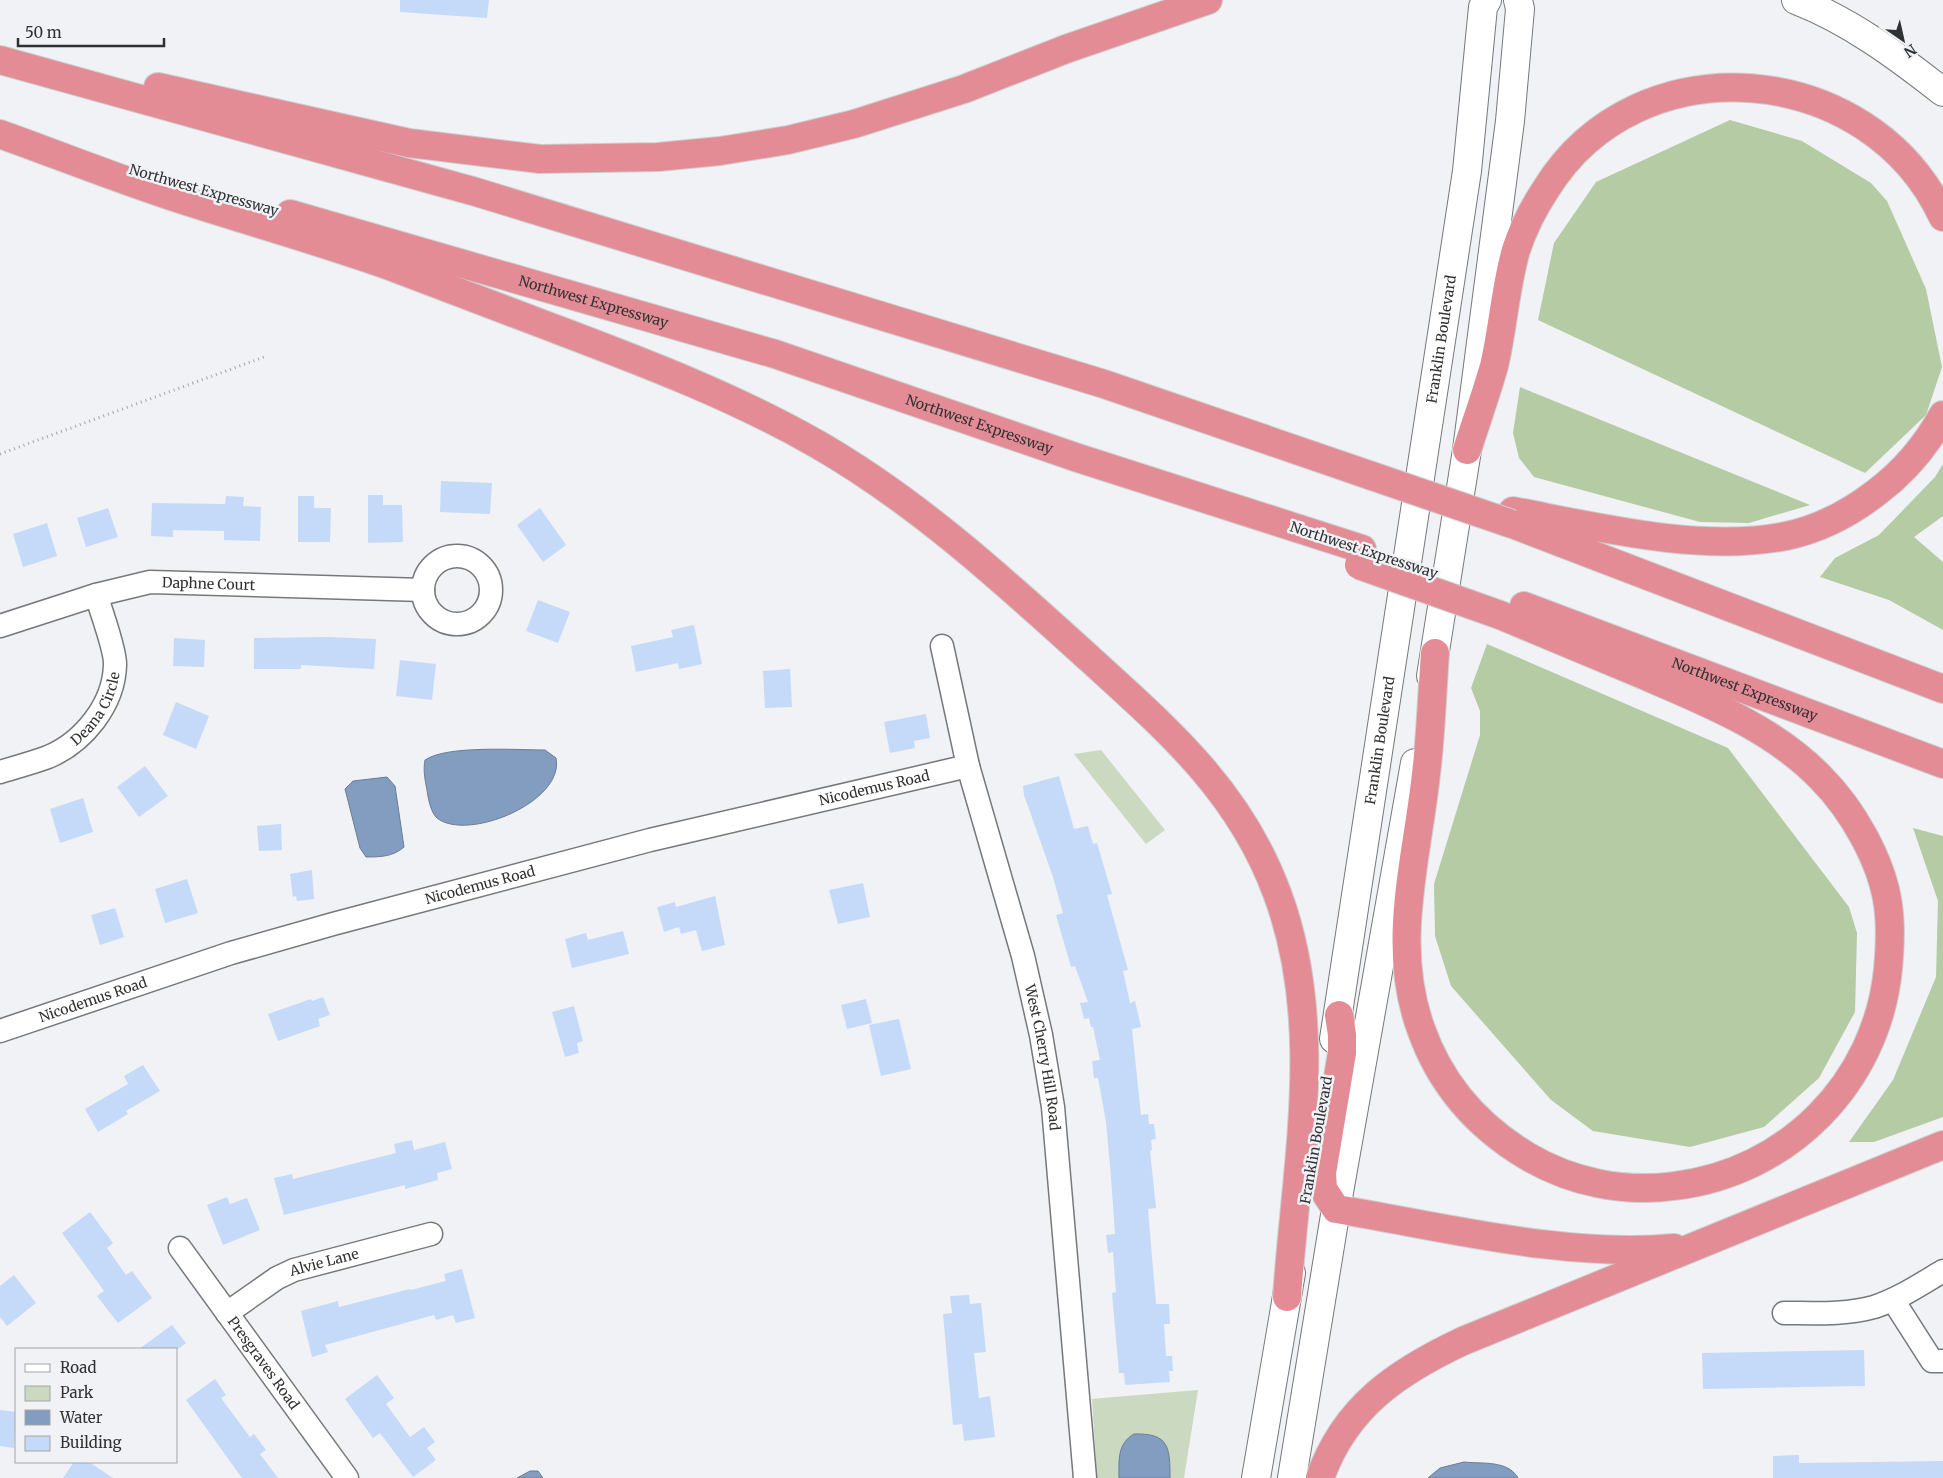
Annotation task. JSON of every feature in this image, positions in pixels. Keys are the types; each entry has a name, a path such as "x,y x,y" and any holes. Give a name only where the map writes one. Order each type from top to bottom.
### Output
{"highway":[{"path":"1066,49 1170,0"},
{"path":"0,50 409,143 540,159 658,157 720,152 844,127 964,89 1066,49 1208,0"},
{"path":"0,60 485,195 1104,384 1433,497 1512,518 1943,689"},
{"path":"1467,450 1494,366 1516,250 1531,215 1546,188 1565,162 1588,139 1645,103 1680,92 1750,86 1786,91 1822,103 1853,118 1902,158 1922,182 1943,216"},
{"path":"0,133 181,200 291,232 387,265 661,368 753,409 821,446 884,486 926,518 1038,612 1175,737 1202,766 1244,822 1278,893 1296,967 1304,1046 1302,1129 1287,1297"},
{"name":"Northwest Expressway","path":"0,133 460,261 775,354 1501,606 1943,764"},
{"path":"1512,518 1645,536 1712,540 1786,536 1838,518 1887,484 1911,463 1931,437 1943,415"},
{"path":"1435,653 1426,774 1408,890 1405,947 1410,989 1419,1026 1432,1058 1454,1094 1479,1120 1505,1142 1536,1161 1568,1176 1614,1187 1656,1189 1694,1184 1731,1174 1761,1160 1792,1141 1821,1116 1845,1087 1864,1055 1878,1020 1886,990 1890,944 1888,903 1877,867 1863,836 1846,806 1820,776 1791,751 1749,725 1700,699 1501,606"},
{"path":"1339,1015 1342,1053 1322,1173 1323,1189 1336,1209 1559,1246 1642,1250 1699,1245"},
{"path":"1320,1478 1336,1442 1353,1417 1393,1380 1424,1360 1472,1338 1943,1145"}],"main road":[{"name":"Franklin Boulevard","path":"1256,1478 1339,1015 1467,171 1483,7 1486,0"},
{"path":"1292,1478 1336,1209 1435,653 1467,450 1510,121 1520,9 1518,0"},
{"path":"1796,0 1853,27 1902,60 1943,92"}],"street":[{"name":"Daphne Court","path":"0,626 96,595 150,582 423,590"},
{"name":"Deana Circle","path":"0,772 49,756 78,738 100,714 111,690 116,664 96,595"},
{"name":"West Cherry Hill Road","path":"942,646 968,766 1023,956 1043,1044 1053,1107 1085,1478"},
{"name":"Nicodemus Road","path":"0,1031 231,952 324,926 650,840 968,766"},
{"name":"Alvie Lane","path":"227,1313 269,1282 294,1270 431,1234"},
{"name":"Presgraves Road","path":"180,1248 347,1478"},
{"path":"1784,1313 1838,1312 1872,1307 1893,1300 1943,1271"},
{"path":"1893,1300 1938,1361"}],"path":[{"path":"0,454 264,357"}],"green space":[{"path":"1730,120 1802,141 1871,183 1887,201 1926,289 1942,367 1926,415 1865,473 1538,320 1554,243 1596,182"},
{"path":"1520,387 1810,505 1749,523 1700,522 1534,477 1519,458 1513,433"},
{"path":"1943,464 1943,516 1914,537 1943,562 1943,630 1889,600 1820,577 1835,558 1879,535 1935,477"},
{"path":"1487,644 1728,748 1849,907 1857,933 1855,1012 1819,1078 1764,1127 1690,1147 1593,1131 1551,1100 1451,986 1435,936 1434,884 1480,735 1480,711 1471,688"},
{"path":"1101,750 1165,830 1146,844 1074,754"},
{"path":"1913,828 1943,836 1943,1117 1874,1142 1849,1142 1893,1080 1936,977 1938,901"},
{"path":"1198,1390 1184,1478 1097,1478 1092,1399"}],"water":[{"path":"465,750 545,750 556,758 555,774 545,789 530,803 511,814 470,825 451,824 437,818 433,813 425,779 425,760 435,755"},
{"path":"387,777 395,786 404,847 391,855 366,857 360,848 345,789 353,781"},
{"path":"1134,1434 1146,1434 1161,1439 1168,1450 1170,1478 1119,1478 1120,1453 1124,1443"},
{"path":"1464,1462 1494,1464 1508,1468 1518,1478 1428,1478 1440,1468"},
{"path":"530,1471 538,1471 543,1478 517,1478"}],"building":[{"path":"400,0 489,0 487,18 400,12"},
{"path":"441,481 492,483 490,514 440,512"},
{"path":"368,495 383,495 383,505 402,505 403,542 368,543"},
{"path":"226,496 244,497 243,506 261,507 260,541 224,540 224,531 173,530 173,537 151,536 152,503 225,504"},
{"path":"298,496 314,496 314,508 331,508 330,542 298,542"},
{"path":"108,508 118,537 86,547 77,518"},
{"path":"540,508 566,545 543,562 517,525"},
{"path":"47,523 57,556 23,567 13,534"},
{"path":"538,600 570,612 558,643 526,631"},
{"path":"694,625 702,664 679,669 678,663 636,672 631,646 673,637 671,630"},
{"path":"328,637 376,639 374,669 301,665 301,669 254,669 254,638"},
{"path":"174,638 205,640 204,667 173,666"},
{"path":"400,660 436,664 432,700 396,696"},
{"path":"790,669 792,707 765,708 763,671"},
{"path":"176,702 209,716 196,749 163,735"},
{"path":"926,714 930,738 914,741 915,748 890,753 884,722"},
{"path":"145,766 168,796 139,817 117,787"},
{"path":"1059,776 1074,829 1088,826 1093,844 1097,843 1112,894 1107,895 1128,970 1123,971 1130,1003 1135,1001 1141,1027 1132,1029 1141,1115 1148,1114 1149,1124 1154,1124 1156,1139 1151,1140 1152,1150 1150,1151 1156,1208 1148,1209 1156,1304 1169,1304 1170,1324 1164,1324 1166,1356 1172,1356 1173,1371 1169,1371 1170,1382 1125,1385 1124,1373 1119,1373 1112,1293 1116,1292 1113,1252 1108,1253 1106,1235 1115,1234 1111,1177 1106,1122 1098,1078 1094,1078 1092,1061 1100,1060 1093,1027 1091,1027 1089,1018 1084,1019 1080,1003 1088,1002 1075,966 1071,967 1056,915 1063,913 1053,877 1024,795 1023,786"},
{"path":"83,798 93,832 60,843 50,809"},
{"path":"281,824 282,850 259,851 257,826"},
{"path":"312,870 314,899 297,901 296,896 293,897 290,874"},
{"path":"187,879 198,913 165,923 155,889"},
{"path":"863,883 870,917 838,924 829,890"},
{"path":"715,896 725,945 702,951 696,930 681,934 679,927 664,932 657,907 675,902 676,907"},
{"path":"115,908 124,937 100,945 91,915"},
{"path":"623,931 629,954 572,968 565,939 586,933 588,940"},
{"path":"323,997 330,1015 318,1019 320,1026 278,1041 268,1014 311,999 312,1001"},
{"path":"866,999 872,1023 847,1029 841,1005"},
{"path":"574,1006 583,1041 577,1043 579,1053 565,1057 552,1012"},
{"path":"899,1019 911,1069 881,1076 869,1025"},
{"path":"143,1065 160,1091 126,1111 128,1114 98,1132 85,1109 128,1084 124,1076"},
{"path":"412,1140 414,1150 445,1142 452,1169 437,1173 438,1180 405,1189 405,1185 284,1215 274,1178 292,1174 293,1179 396,1153 394,1144"},
{"path":"227,1197 230,1204 247,1198 260,1230 223,1245 207,1205"},
{"path":"90,1212 113,1243 107,1248 126,1275 132,1271 152,1298 118,1323 97,1296 104,1291 62,1233"},
{"path":"462,1269 475,1318 456,1323 453,1315 436,1320 434,1315 325,1345 328,1352 312,1357 301,1311 338,1301 339,1307 446,1281 444,1274"},
{"path":"14,1275 36,1303 7,1326 0,1317 0,1286"},
{"path":"969,1295 970,1304 981,1303 986,1352 974,1353 979,1398 990,1396 995,1437 964,1441 962,1424 953,1425 943,1314 952,1313 950,1296"},
{"path":"172,1325 186,1343 178,1349 140,1348"},
{"path":"1864,1350 1865,1386 1703,1389 1702,1353"},
{"path":"377,1375 394,1398 386,1404 410,1437 424,1427 435,1442 427,1448 436,1460 413,1477 380,1433 373,1438 345,1399"},
{"path":"215,1379 226,1395 221,1398 250,1437 254,1434 266,1450 260,1454 278,1478 242,1478 186,1400"},
{"path":"0,1410 15,1412 14,1448 0,1446"},
{"path":"1799,1455 1799,1463 1943,1461 1943,1478 1773,1478 1773,1456"},
{"path":"73,1463 90,1463 113,1478 63,1478"}]}
